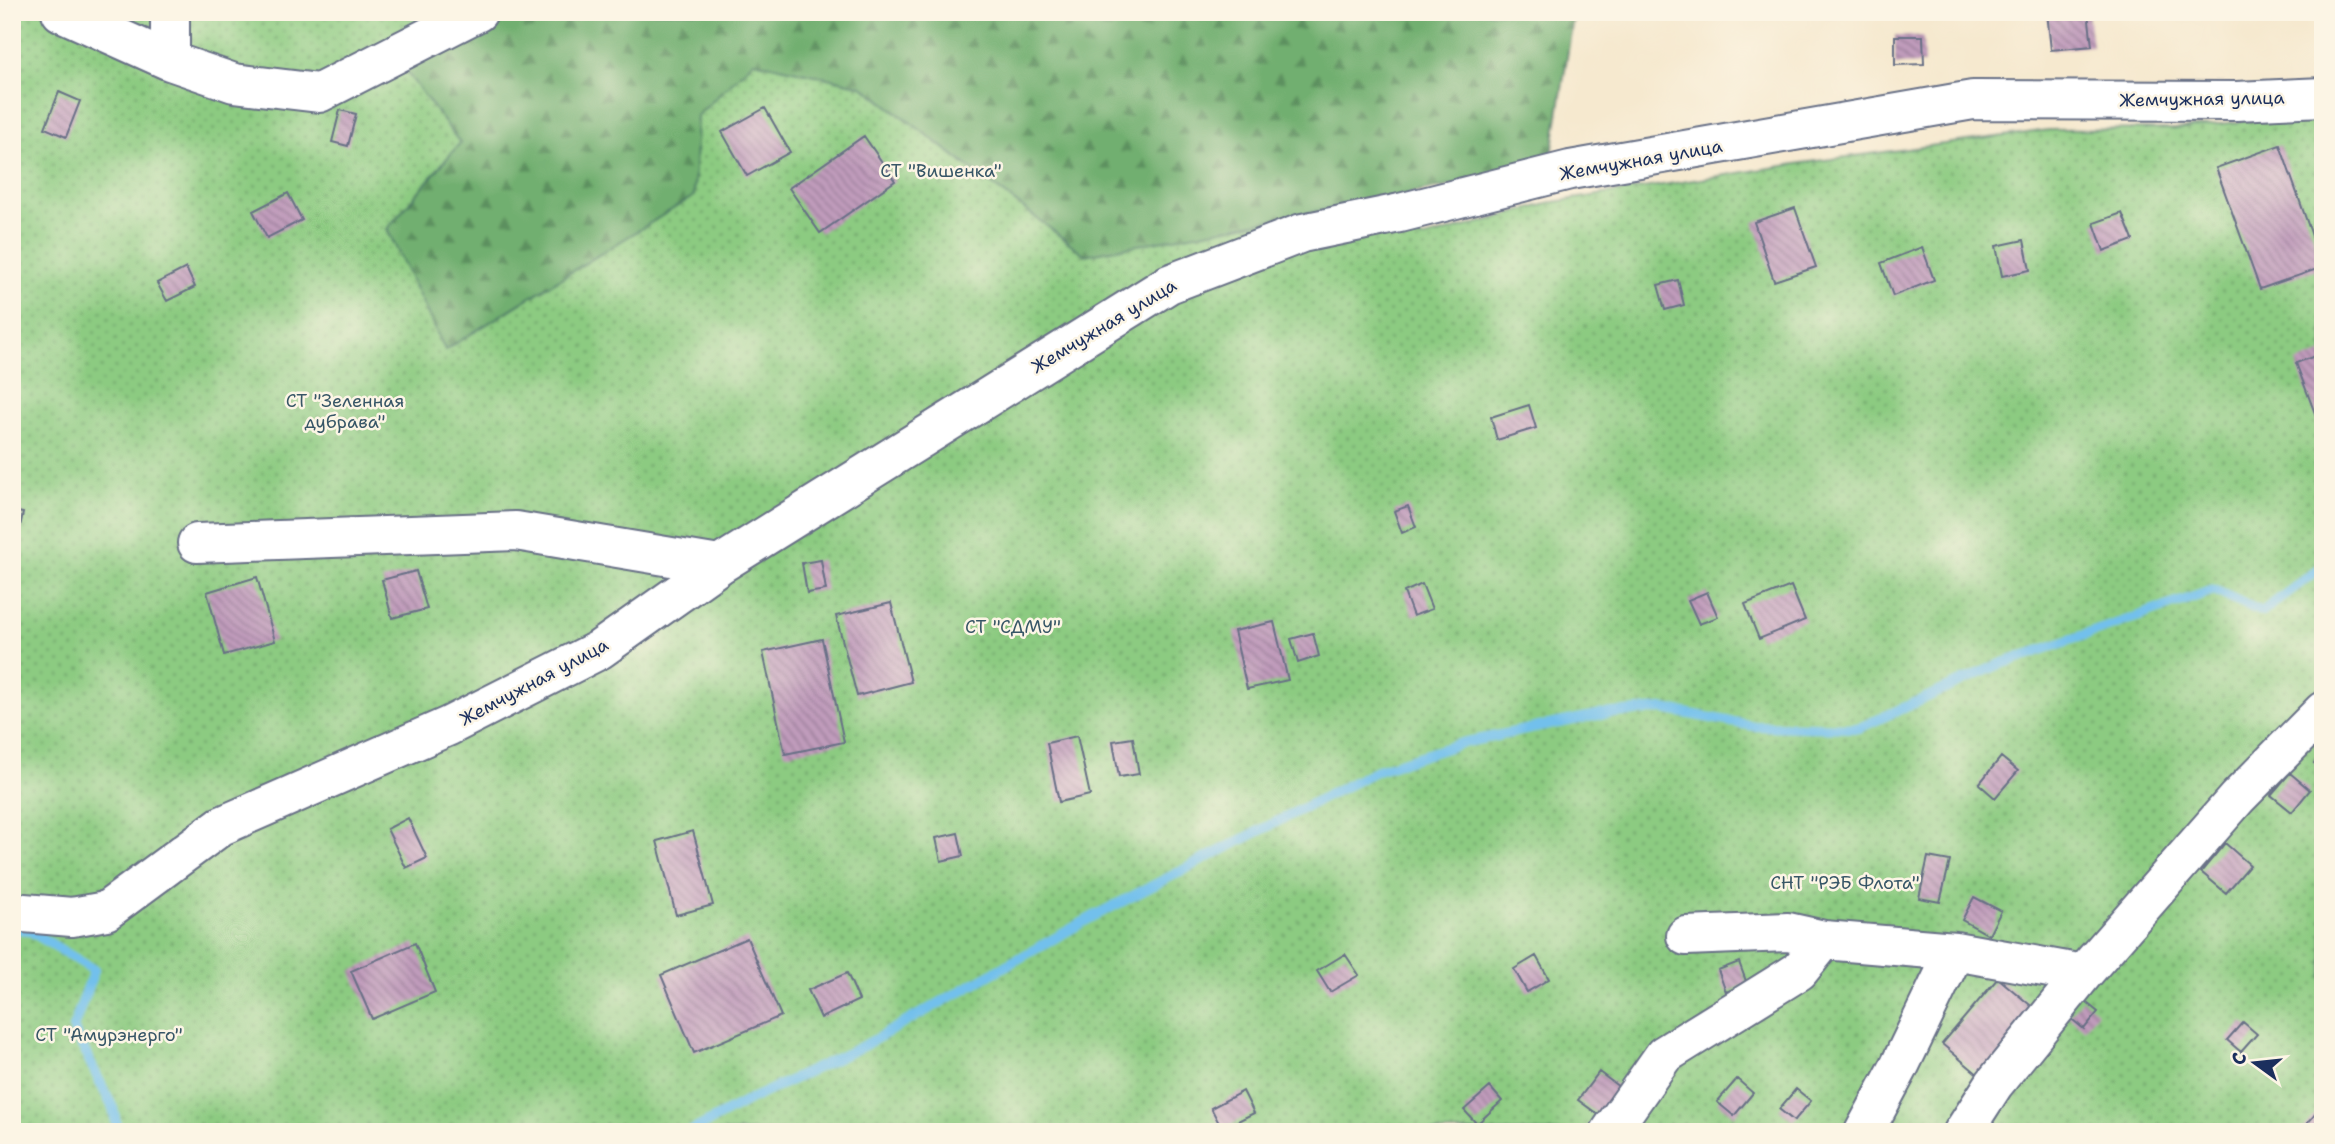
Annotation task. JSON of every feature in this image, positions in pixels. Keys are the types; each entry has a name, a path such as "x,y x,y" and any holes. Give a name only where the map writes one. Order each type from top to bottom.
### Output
{"street":[{"path":"61,12 170,61 234,83 319,93 478,12"},
{"path":"170,12 170,61"},
{"name":"Жемчужная улица","path":"12,912 72,917 106,911 220,826 449,726 599,650 719,565 1169,284 1302,233 1400,213 1570,170 1973,100 2236,101 2323,97"},
{"path":"197,543 516,531 719,565"},
{"path":"1963,1132 1994,1084 2083,974 2237,798 2323,711"},
{"path":"1686,936 1788,932 1824,940 1955,951 2083,974"},
{"path":"1610,1132 1664,1055 1799,971 1824,940"},
{"path":"1864,1132 1955,951"}],"green space":[{"path":"12,12 1357,12 1421,239 1554,202 1802,163 2049,130 2176,129 2323,112 2323,1132 12,1132"},
{"path":"519,12 1574,12 1550,167 1085,255 862,86 754,61 697,116 694,196 445,350 387,229 460,143 405,70"}],"building":[{"path":"1825,12 1891,12 1891,15 1825,17"},
{"path":"2047,12 2088,12 2092,46 2051,50"},
{"path":"1895,36 1923,36 1924,64 1895,65"},
{"path":"59,92 80,101 66,137 45,128"},
{"path":"765,108 790,152 747,176 722,132"},
{"path":"340,110 356,114 348,146 332,142"},
{"path":"864,136 895,181 820,233 789,188"},
{"path":"2280,145 2323,267 2260,289 2216,168"},
{"path":"288,193 302,220 267,238 253,211"},
{"path":"1795,208 1816,267 1774,281 1754,222"},
{"path":"2122,213 2133,240 2104,251 2094,223"},
{"path":"2024,240 2030,270 2002,276 1996,246"},
{"path":"1922,247 1934,280 1893,296 1881,263"},
{"path":"186,268 195,287 167,301 157,283"},
{"path":"1678,280 1684,305 1665,310 1658,285"},
{"path":"2323,353 2323,413 2316,416 2296,363"},
{"path":"1529,405 1536,428 1497,440 1491,417"},
{"path":"1408,506 1416,527 1402,533 1394,511"},
{"path":"12,511 23,513 20,527 12,525"},
{"path":"821,560 826,590 807,593 802,563"},
{"path":"416,571 427,609 392,618 382,580"},
{"path":"257,577 275,641 224,655 207,592"},
{"path":"1422,584 1432,609 1413,616 1404,592"},
{"path":"1791,586 1805,620 1759,639 1745,604"},
{"path":"1707,592 1718,617 1699,624 1688,600"},
{"path":"891,603 911,682 857,696 836,616"},
{"path":"1274,622 1288,680 1247,689 1234,631"},
{"path":"1313,633 1319,656 1298,663 1291,639"},
{"path":"822,639 844,742 785,754 763,652"},
{"path":"1077,736 1090,795 1059,802 1047,743"},
{"path":"1133,738 1139,774 1119,777 1113,741"},
{"path":"2323,752 2323,770 2314,763"},
{"path":"2001,757 2018,771 1995,798 1979,784"},
{"path":"2290,773 2310,790 2292,812 2271,795"},
{"path":"408,818 427,858 406,868 387,829"},
{"path":"693,831 713,905 676,915 657,841"},
{"path":"958,833 963,856 941,861 936,838"},
{"path":"2225,843 2250,865 2226,893 2201,872"},
{"path":"1928,857 1950,861 1940,902 1919,898"},
{"path":"1974,897 2001,911 1989,935 1962,920"},
{"path":"747,938 781,1016 694,1053 661,975"},
{"path":"415,943 435,992 372,1019 351,971"},
{"path":"1345,954 1359,975 1330,992 1317,971"},
{"path":"1536,956 1549,979 1527,992 1514,969"},
{"path":"1739,962 1747,984 1726,992 1718,970"},
{"path":"847,973 859,1000 821,1018 808,990"},
{"path":"1998,978 2042,1015 1986,1081 1942,1044"},
{"path":"2082,999 2098,1012 2084,1029 2068,1016"},
{"path":"2243,1022 2257,1034 2241,1052 2227,1040"},
{"path":"1599,1072 1619,1087 1599,1115 1578,1100"},
{"path":"1737,1079 1753,1093 1734,1116 1717,1102"},
{"path":"1490,1087 1502,1101 1477,1124 1464,1110"},
{"path":"1796,1089 1811,1101 1794,1121 1779,1109"},
{"path":"1243,1091 1254,1113 1222,1129 1211,1108"},
{"path":"2323,1105 2323,1132 2300,1132"}],"waterway":[{"path":"690,1132 749,1100 865,1045 1094,916 1377,770 1462,743 1602,714 1663,709 1754,726 1859,728 1998,665 2214,590 2262,612 2323,566"},
{"path":"22,930 30,931 94,970 73,1028 113,1108 118,1132"}],"park label":[{"name":"СТ \"Вишенка\"","path":"941,171"},
{"name":"СТ \"Зеленная дубрава\"","path":"345,411"},
{"name":"СТ \"СДМУ\"","path":"1013,627"},
{"name":"СНТ \"РЭБ Флота\"","path":"1845,883"},
{"name":"СТ \"Амурэнерго\"","path":"109,1035"}]}
